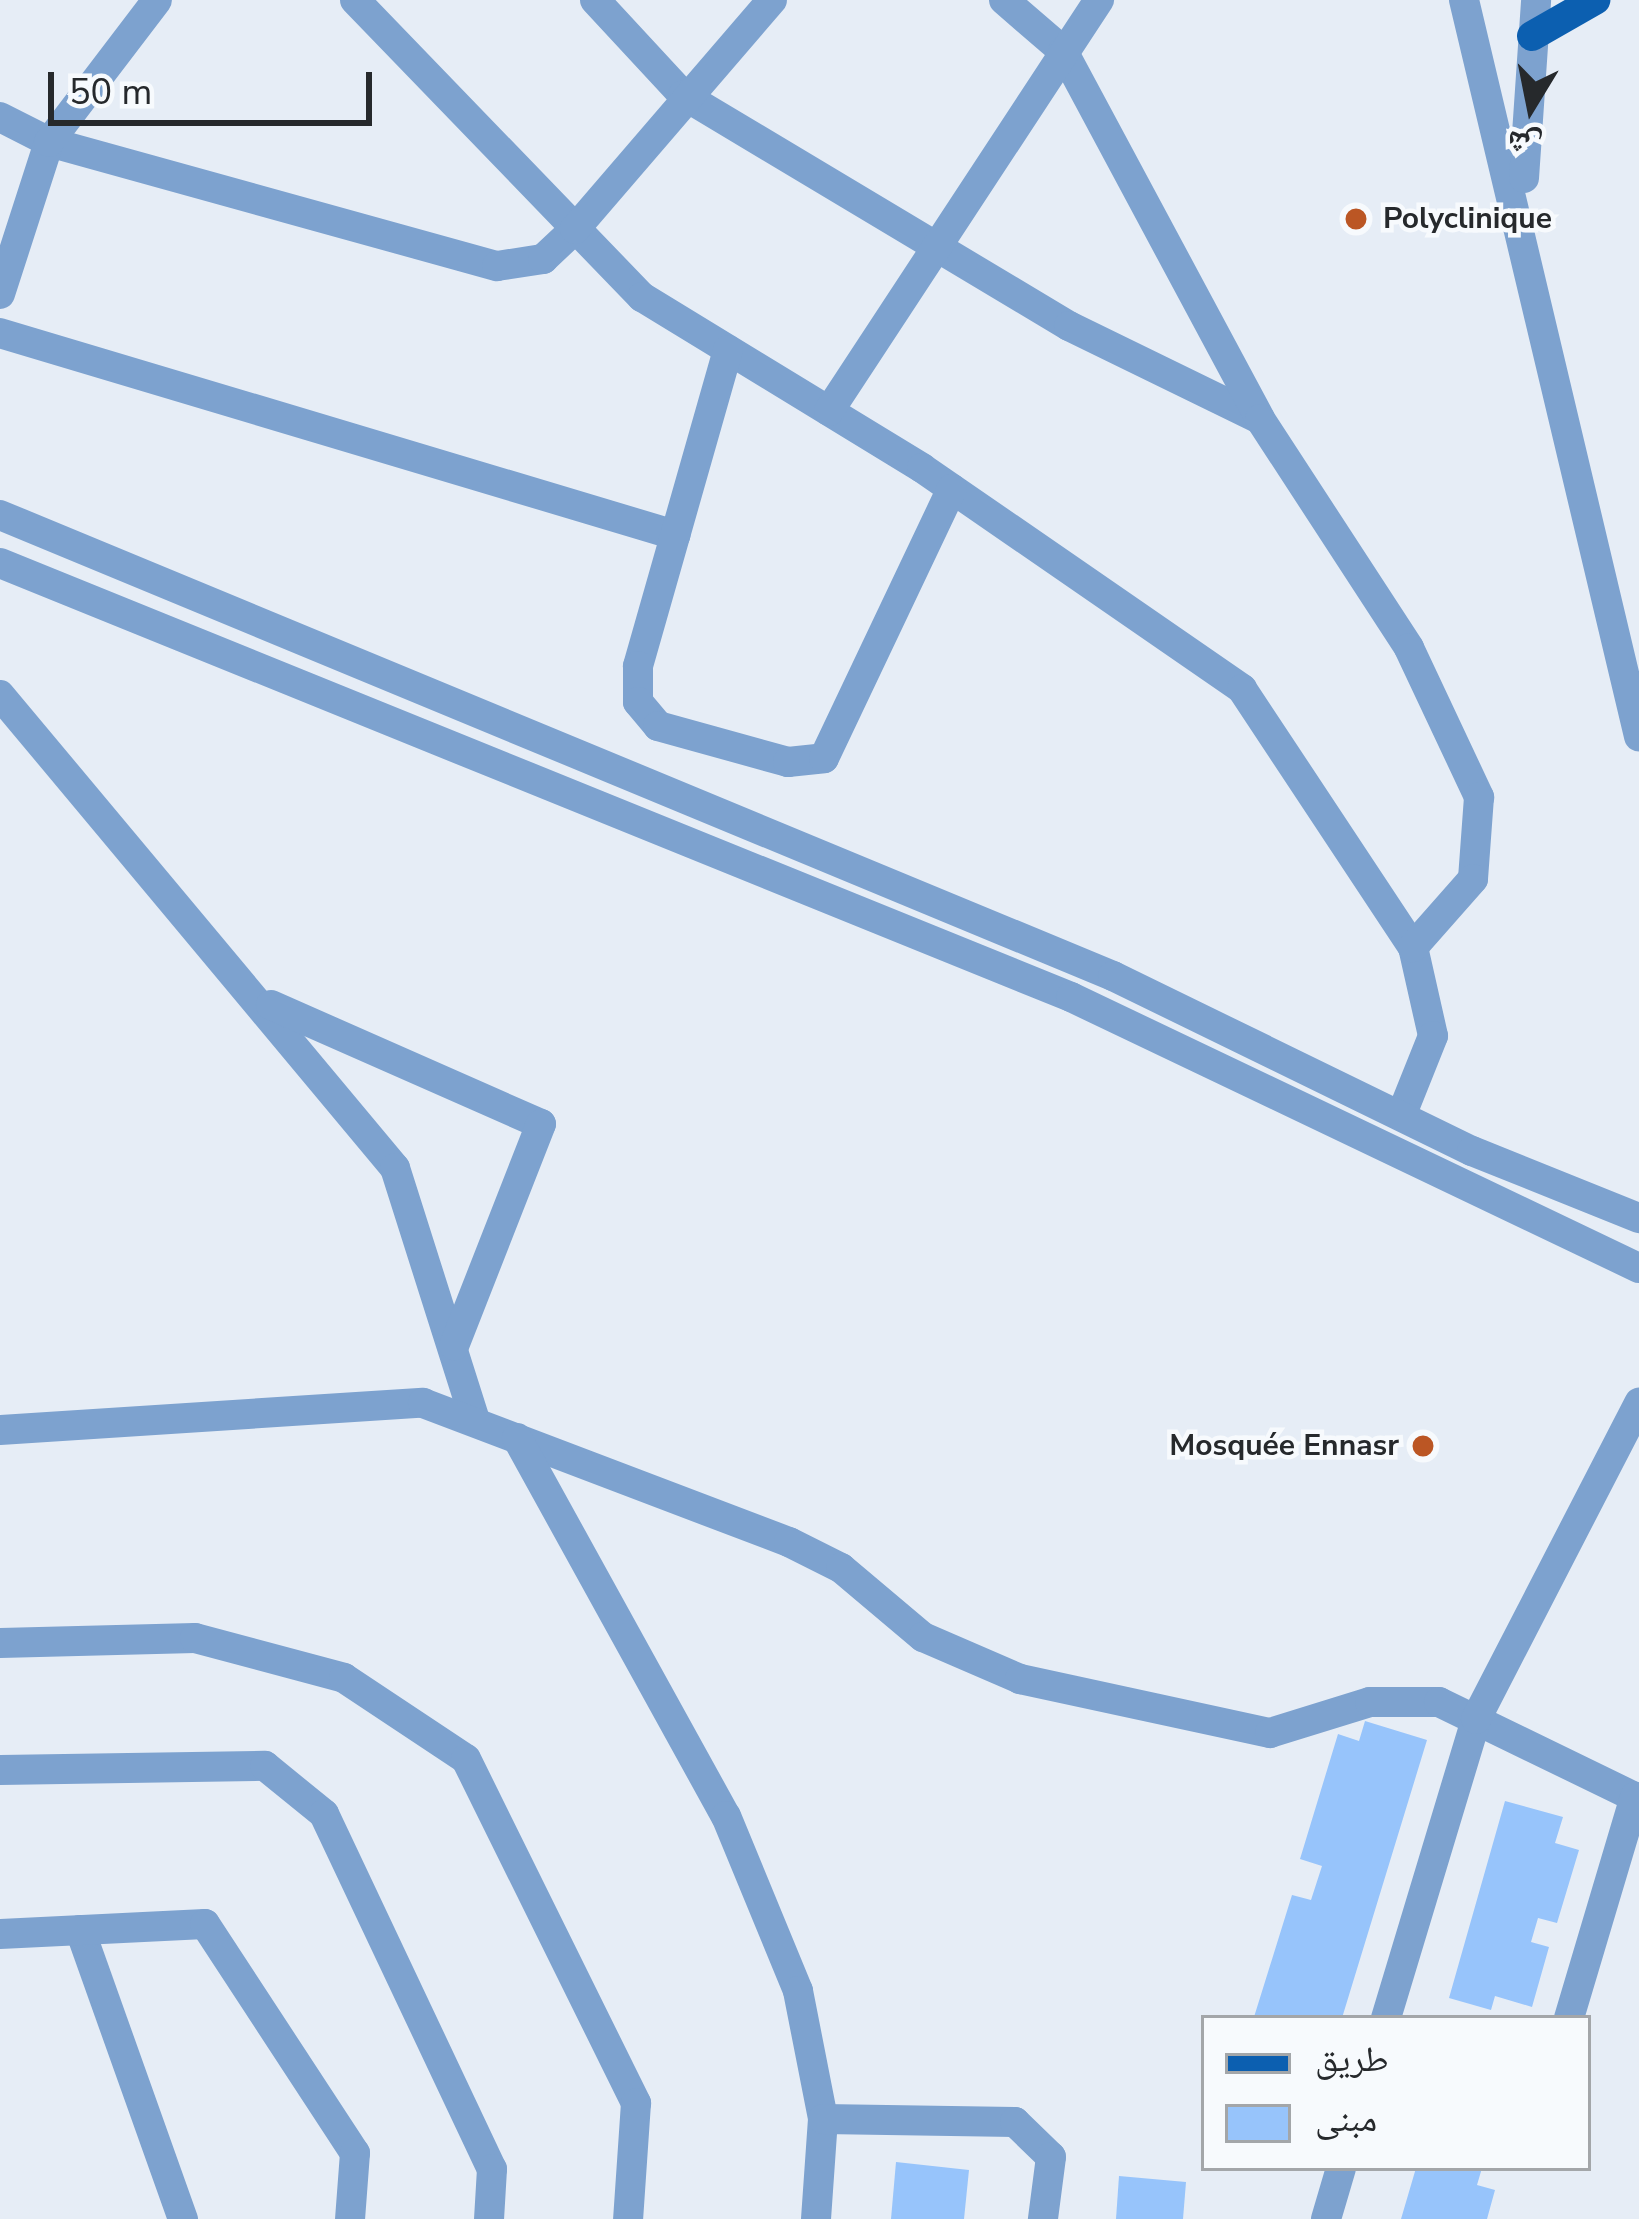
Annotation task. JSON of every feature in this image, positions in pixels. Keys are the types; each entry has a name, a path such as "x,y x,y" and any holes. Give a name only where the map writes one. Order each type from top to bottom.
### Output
{"main road":[{"path":"1532,36 1595,0"}],"street":[{"path":"0,293 49,142 157,0"},
{"path":"355,0 642,297 952,489 1242,689 1413,946 1433,1036 1401,1117"},
{"path":"596,0 682,95 1069,326 1260,419"},
{"path":"0,117 49,142 497,266 543,259 574,230 682,95 772,0"},
{"path":"1004,0 1063,51 1260,419 1409,648 1479,797 1472,879 1413,946"},
{"path":"829,411 943,248 1063,51 1100,0"},
{"path":"1464,0 1523,214 1639,736"},
{"path":"1523,214 1536,0"},
{"path":"0,333 675,536"},
{"path":"728,350 675,536 638,702 658,726 788,762 824,758 952,489"},
{"path":"0,515 1113,976 1401,1117 1639,1218"},
{"path":"0,563 1071,997 1639,1268"},
{"path":"0,695 395,1168 475,1417"},
{"path":"260,1001 541,1124 454,1346"},
{"path":"0,1430 423,1403 475,1417 518,1438 789,1542 841,1568 923,1637 1020,1678 1270,1733 1401,1697 1476,1719 1637,1798 1570,2015"},
{"path":"1387,2015 1476,1719 1639,1403"},
{"path":"518,1438 726,1816 798,1991 823,2120 816,2219"},
{"path":"0,1643 195,1638 344,1678 466,1760 636,2103 628,2219"},
{"path":"0,1770 265,1766 325,1814 492,2169 489,2219"},
{"path":"0,1934 205,1924 355,2152 350,2219"},
{"path":"80,1930 183,2219"},
{"path":"823,2120 1015,2122 1051,2157 1043,2219"},
{"path":"1326,2219 1340,2171"}],"building":[{"path":"1365,1721 1427,1740 1343,2015 1255,2015 1292,1895 1311,1900 1322,1866 1300,1859 1338,1734 1359,1741"},
{"path":"1505,1801 1563,1817 1555,1843 1579,1850 1557,1923 1538,1918 1531,1942 1549,1947 1532,2007 1495,1996 1491,2010 1449,1998"},
{"path":"896,2162 969,2170 964,2219 891,2219"},
{"path":"1415,2171 1481,2171 1477,2185 1495,2190 1487,2219 1401,2219"},
{"path":"1119,2176 1186,2182 1183,2219 1116,2219"}],"place":[{"name":"Polyclinique","path":"1356,219"},
{"name":"Mosquée Ennasr","path":"1423,1446"}]}
